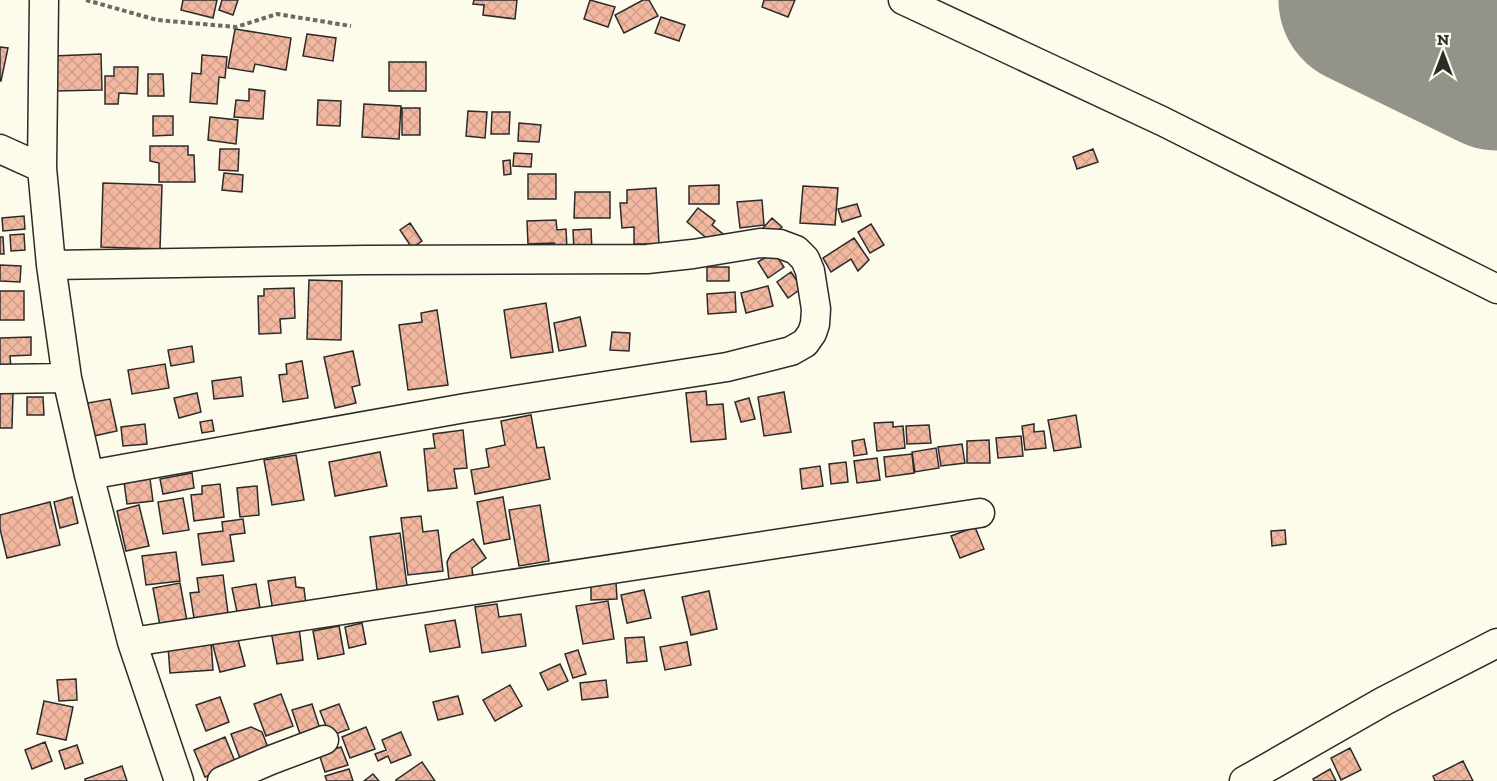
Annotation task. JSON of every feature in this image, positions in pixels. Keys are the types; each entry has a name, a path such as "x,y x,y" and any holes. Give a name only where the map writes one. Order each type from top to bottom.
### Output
{"street":[{"path":"44,0 42,168 51,265 67,378 89,475 132,642 178,781"},
{"path":"903,0 1162,121 1497,289"},
{"path":"0,148 42,168"},
{"path":"51,265 364,260 647,259 759,243 780,244 796,250 805,259 810,271 816,309 815,324 805,343 791,351 727,367 465,408 89,475"},
{"path":"0,379 67,378"},
{"path":"132,642 980,513"},
{"path":"1244,781 1384,701 1497,643"},
{"path":"222,781 324,740"}],"path":[{"path":"86,0 157,20 236,27 277,14 351,26"}],"building":[{"path":"183,0 217,0 213,18 181,10"},
{"path":"222,0 238,0 233,15 219,10"},
{"path":"474,0 517,0 515,19 483,15 484,5 473,4"},
{"path":"590,0 615,7 608,27 584,19"},
{"path":"643,0 649,0 658,16 624,33 615,15"},
{"path":"764,0 795,0 788,17 762,7"},
{"path":"661,17 685,25 679,41 655,33"},
{"path":"235,29 291,38 286,70 255,64 253,72 228,68"},
{"path":"307,34 336,38 333,61 303,56"},
{"path":"0,47 8,48 1,81 0,81"},
{"path":"101,54 102,90 54,91 53,56"},
{"path":"202,55 227,57 225,78 219,77 217,104 190,102 192,73 201,74"},
{"path":"389,62 426,62 426,91 389,91"},
{"path":"114,67 138,67 137,94 119,93 118,104 105,104 105,76 114,76"},
{"path":"148,74 163,74 164,96 148,96"},
{"path":"249,89 265,91 263,119 234,117 236,100 249,101"},
{"path":"318,100 341,101 340,126 317,125"},
{"path":"364,104 401,106 399,139 362,137"},
{"path":"402,108 420,108 420,135 402,135"},
{"path":"468,111 487,112 485,138 466,136"},
{"path":"492,112 510,112 509,134 491,134"},
{"path":"153,116 173,116 173,135 153,136"},
{"path":"210,117 238,120 236,144 208,140"},
{"path":"519,123 541,125 539,142 518,141"},
{"path":"150,146 188,146 188,155 194,155 195,182 159,182 159,163 150,161"},
{"path":"220,149 239,149 238,171 219,170"},
{"path":"1093,149 1098,162 1077,169 1073,157"},
{"path":"514,153 532,154 531,167 513,166"},
{"path":"510,160 511,174 504,175 503,161"},
{"path":"224,173 243,175 242,192 222,190"},
{"path":"528,174 556,174 556,199 528,199"},
{"path":"103,183 162,185 160,249 101,247"},
{"path":"719,185 719,204 689,204 689,186"},
{"path":"803,186 838,188 835,225 800,223"},
{"path":"656,188 659,244 634,244 634,227 622,228 620,203 627,203 627,190"},
{"path":"575,192 610,192 610,218 574,218"},
{"path":"762,200 764,225 740,228 737,202"},
{"path":"857,204 861,216 842,222 838,209"},
{"path":"698,208 715,221 712,225 723,234 715,245 687,222"},
{"path":"24,216 25,229 3,231 2,218"},
{"path":"772,218 782,227 772,236 763,228"},
{"path":"556,220 557,230 566,229 567,249 554,249 554,243 528,244 527,221"},
{"path":"410,223 422,241 412,248 400,230"},
{"path":"871,224 884,245 870,253 858,232"},
{"path":"591,229 592,251 574,251 573,230"},
{"path":"24,234 25,250 11,251 10,235"},
{"path":"0,237 3,237 4,254 0,254"},
{"path":"854,238 869,260 858,271 851,259 831,272 823,258"},
{"path":"774,252 784,267 768,278 758,262"},
{"path":"0,265 21,266 20,282 0,281"},
{"path":"707,267 729,267 729,281 707,281"},
{"path":"791,272 802,288 788,298 777,282"},
{"path":"309,280 342,281 341,340 307,339"},
{"path":"768,286 773,306 746,313 741,293"},
{"path":"294,288 295,318 280,319 281,333 259,334 258,296 264,296 264,289"},
{"path":"0,291 24,291 24,320 0,320"},
{"path":"735,292 736,312 708,314 707,294"},
{"path":"546,303 553,352 511,358 504,310"},
{"path":"437,310 448,385 408,390 399,325 422,322 421,313"},
{"path":"580,317 586,346 559,351 554,323"},
{"path":"612,332 630,333 629,351 610,350"},
{"path":"31,337 31,355 10,356 11,368 0,368 0,338"},
{"path":"192,346 194,362 171,366 168,350"},
{"path":"353,351 360,385 352,387 356,403 335,408 324,357"},
{"path":"302,361 308,398 283,402 279,375 287,374 286,364"},
{"path":"165,364 169,388 132,394 128,370"},
{"path":"241,377 243,396 214,399 212,381"},
{"path":"706,391 707,405 723,404 726,439 691,442 686,393"},
{"path":"784,392 791,432 764,436 758,397"},
{"path":"0,393 13,393 12,428 0,428"},
{"path":"197,393 201,412 179,418 174,398"},
{"path":"27,397 43,397 44,415 27,415"},
{"path":"749,398 755,419 741,422 735,402"},
{"path":"110,399 117,431 89,437 82,404"},
{"path":"531,415 537,448 544,447 550,479 475,494 471,470 489,467 486,449 505,445 501,421"},
{"path":"1076,415 1081,447 1054,451 1048,420"},
{"path":"212,420 214,431 202,433 200,422"},
{"path":"893,422 893,427 903,426 905,448 877,451 874,423"},
{"path":"145,424 147,444 123,446 121,427"},
{"path":"1034,424 1034,432 1044,431 1046,448 1025,450 1022,426"},
{"path":"929,425 931,443 907,444 906,426"},
{"path":"463,430 467,468 454,469 457,488 428,491 424,449 435,448 433,434"},
{"path":"1021,436 1023,456 998,458 996,438"},
{"path":"864,439 867,454 854,456 852,441"},
{"path":"989,440 990,463 967,463 967,441"},
{"path":"962,444 965,463 941,466 938,447"},
{"path":"936,448 939,468 915,472 912,452"},
{"path":"380,452 387,486 335,496 329,462"},
{"path":"912,454 914,473 886,477 884,457"},
{"path":"296,455 304,500 272,505 264,460"},
{"path":"877,458 880,480 857,483 854,461"},
{"path":"846,462 848,482 831,484 829,464"},
{"path":"820,466 823,486 802,489 800,469"},
{"path":"192,473 194,488 163,494 160,479"},
{"path":"150,479 153,501 127,504 124,482"},
{"path":"220,484 224,517 194,521 191,495 202,494 202,486"},
{"path":"257,486 259,515 240,517 237,488"},
{"path":"72,497 78,523 60,528 54,502"},
{"path":"503,497 510,539 484,544 477,502"},
{"path":"183,498 189,530 163,534 158,502"},
{"path":"50,502 60,545 7,558 0,529 0,515"},
{"path":"139,505 149,546 126,551 117,511"},
{"path":"540,505 549,561 519,566 509,510"},
{"path":"421,516 423,532 438,530 443,571 408,575 401,518"},
{"path":"243,519 245,533 230,535 234,561 202,565 198,534 223,531 222,522"},
{"path":"975,527 984,549 960,558 951,536"},
{"path":"1285,530 1286,544 1272,546 1271,531"},
{"path":"400,533 408,593 378,597 370,537"},
{"path":"473,539 486,558 472,568 473,578 449,580 447,562 451,554"},
{"path":"176,552 180,581 146,585 142,556"},
{"path":"223,575 228,613 194,618 190,593 199,592 197,578"},
{"path":"295,577 296,587 304,588 306,605 273,611 268,581"},
{"path":"616,582 617,599 591,600 591,584"},
{"path":"180,583 187,621 160,626 153,588"},
{"path":"256,584 260,608 237,612 232,588"},
{"path":"644,590 651,618 627,623 621,595"},
{"path":"709,591 717,629 691,635 682,597"},
{"path":"608,601 614,639 583,644 576,606"},
{"path":"497,604 499,617 521,614 526,646 482,653 475,607"},
{"path":"455,620 460,647 430,652 425,625"},
{"path":"362,623 366,644 349,648 345,627"},
{"path":"339,626 344,654 318,659 313,631"},
{"path":"299,627 303,660 277,664 271,631"},
{"path":"237,636 245,666 220,672 212,642"},
{"path":"644,637 647,661 627,663 625,638"},
{"path":"211,642 213,670 170,673 168,646"},
{"path":"687,642 691,665 665,670 660,647"},
{"path":"578,650 586,674 573,678 565,654"},
{"path":"560,664 568,681 548,690 540,673"},
{"path":"76,679 77,700 59,701 57,680"},
{"path":"606,680 608,697 582,700 580,683"},
{"path":"510,685 522,706 495,721 483,700"},
{"path":"281,694 293,726 266,736 254,704"},
{"path":"458,696 463,714 438,720 433,702"},
{"path":"220,697 229,722 206,731 196,705"},
{"path":"44,701 73,707 66,740 37,734"},
{"path":"312,704 320,729 300,734 292,710"},
{"path":"339,704 349,729 330,736 320,711"},
{"path":"251,727 262,732 269,750 241,761 231,734"},
{"path":"366,727 375,749 350,758 342,737"},
{"path":"401,732 411,755 391,763 388,756 378,761 375,754 386,750 382,740"},
{"path":"225,737 236,764 205,777 194,750"},
{"path":"45,742 52,761 32,769 25,750"},
{"path":"77,745 83,763 65,769 59,751"},
{"path":"341,747 348,765 325,772 319,754"},
{"path":"1350,748 1361,770 1341,780 1331,758"},
{"path":"1463,761 1473,781 1435,781 1433,776"},
{"path":"422,762 435,781 396,781 396,780"},
{"path":"122,766 127,781 85,781 85,779"},
{"path":"349,769 353,781 327,781 325,776"},
{"path":"1330,769 1336,781 1314,781 1313,779"},
{"path":"373,774 379,781 364,781"}],"runway":[{"path":"1364,0 1497,65"}]}
